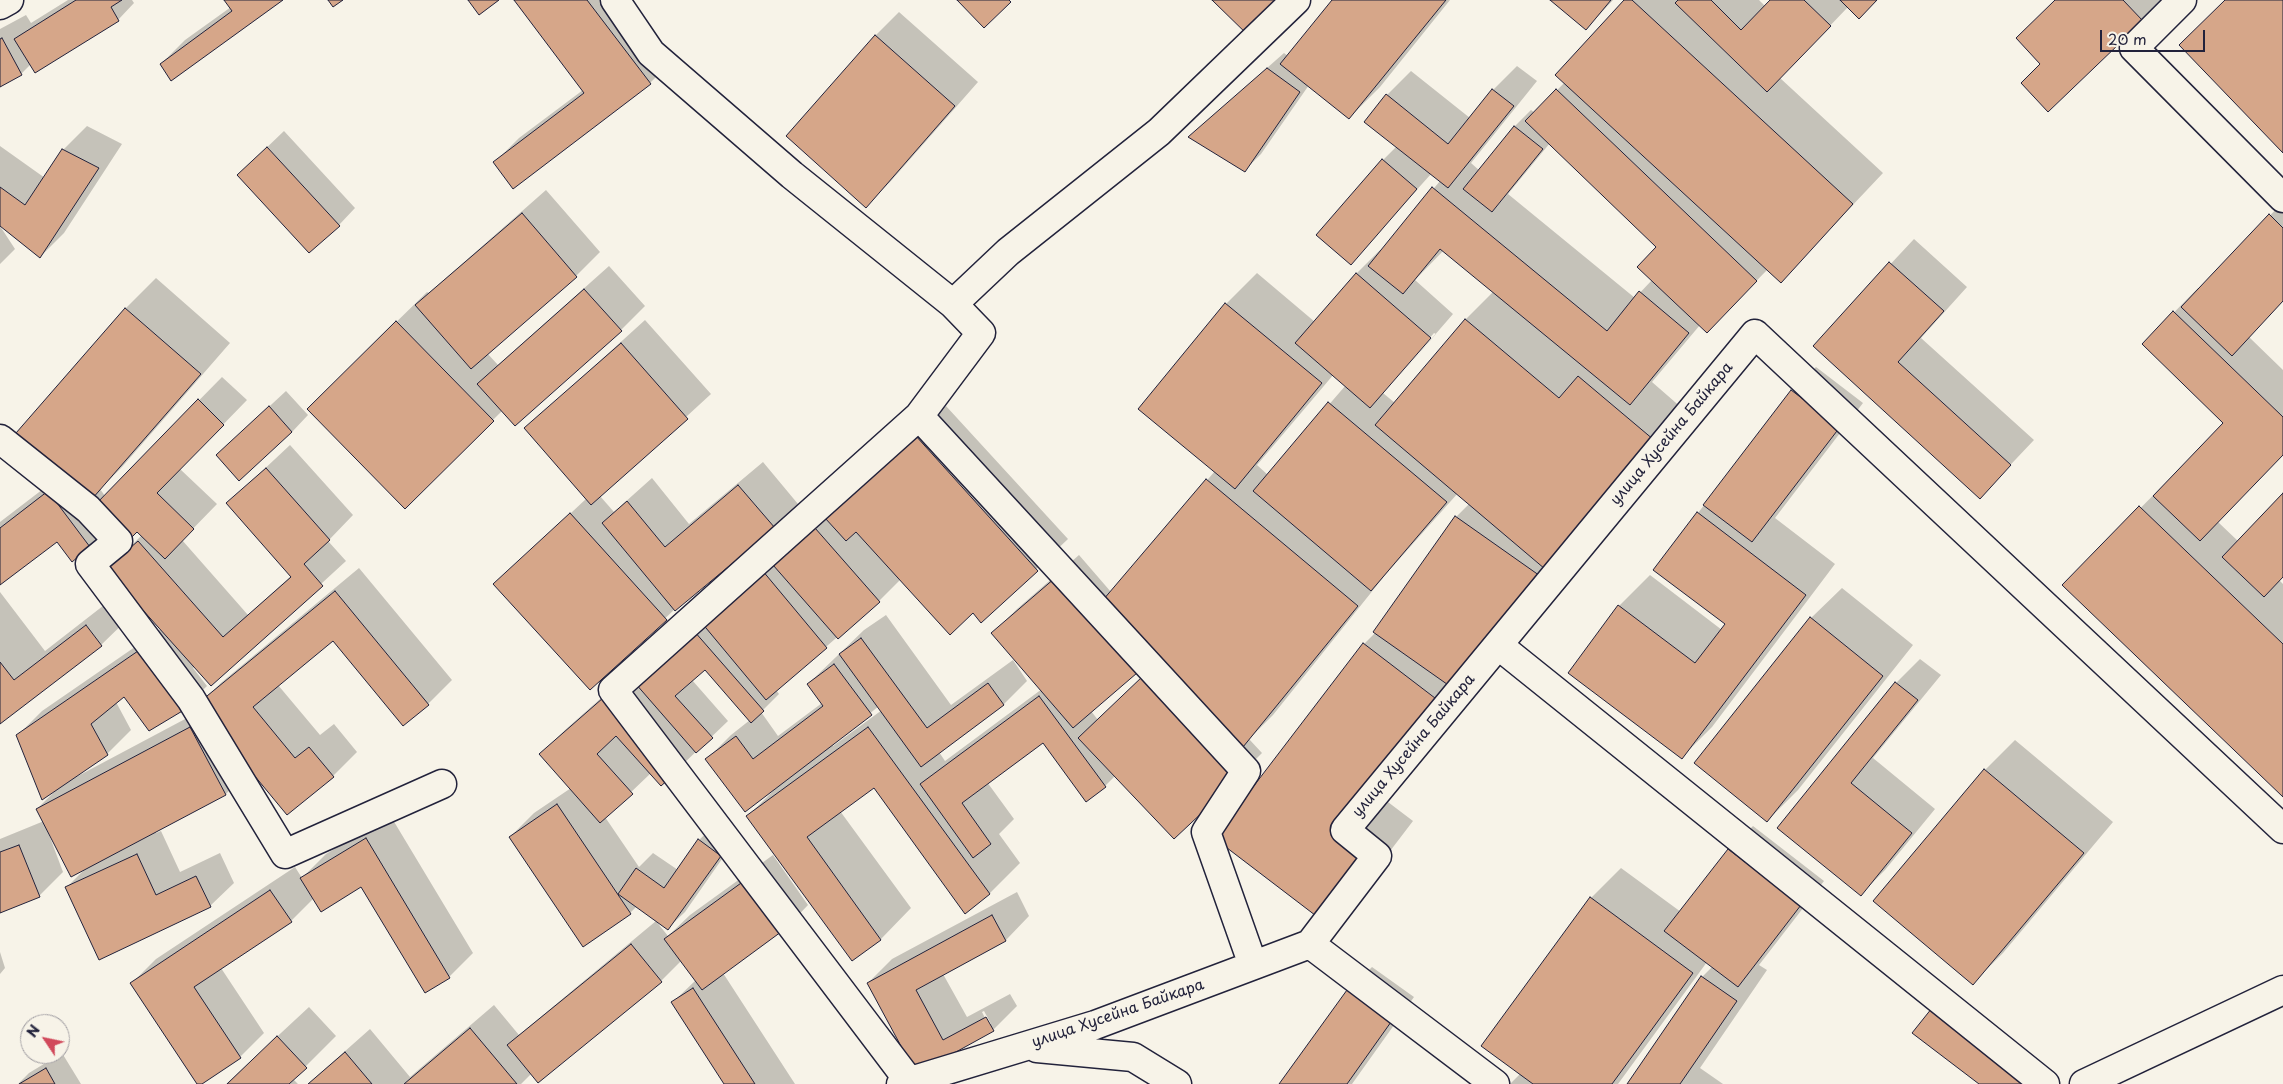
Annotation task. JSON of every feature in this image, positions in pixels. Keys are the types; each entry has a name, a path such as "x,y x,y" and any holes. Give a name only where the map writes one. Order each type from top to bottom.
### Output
{"street":[{"path":"0,5 9,0"},
{"path":"615,0 651,53 792,175 953,304 981,333 919,416 613,690 905,1083"},
{"path":"953,304 1008,252 1159,132 1296,0"},
{"path":"2182,0 2134,48 2283,198"},
{"name":"улица Хусейна Байкара","path":"905,1083 1094,1025 1310,944 1376,856 1345,830 1755,334 2283,829"},
{"path":"919,416 1246,772 1206,832 1253,965"},
{"path":"0,439 88,509 118,541 90,564 191,699 285,854 442,784"},
{"path":"1498,645 2045,1084"},
{"path":"1310,944 1495,1084"},
{"path":"2084,1084 2283,990"},
{"name":"улица Хусейна Байкара","path":"1023,1047 1133,1057 1177,1084"}],"building":[{"path":"76,0 122,0 111,7 119,21 35,73 14,39"},
{"path":"224,0 283,0 171,81 160,64 232,11"},
{"path":"328,0 343,0 333,7"},
{"path":"468,0 499,0 479,15"},
{"path":"514,0 587,0 651,84 513,189 493,162 584,93"},
{"path":"957,0 1009,0 1011,2 984,28"},
{"path":"1212,0 1290,0 1252,39"},
{"path":"1332,0 1446,0 1349,119 1280,64"},
{"path":"1550,0 1611,0 1586,30"},
{"path":"1624,0 1632,0 1853,204 1781,283 1555,75"},
{"path":"1678,0 1711,0 1741,30 1770,0 1804,0 1831,26 1767,92 1675,3"},
{"path":"1840,0 1877,0 1859,19"},
{"path":"2055,0 2123,0 2143,21 2048,112 2021,83 2040,64 2016,38"},
{"path":"2225,0 2283,0 2283,153 2179,45"},
{"path":"875,35 955,106 866,208 786,136"},
{"path":"2,38 22,75 0,87 0,39"},
{"path":"1267,68 1300,92 1245,172 1188,137"},
{"path":"1492,89 1514,106 1448,188 1364,122 1386,94 1448,144"},
{"path":"1556,89 1757,281 1707,333 1637,267 1656,247 1525,121"},
{"path":"1514,126 1543,149 1492,212 1463,189"},
{"path":"267,147 340,226 309,253 237,175"},
{"path":"62,149 99,168 40,258 0,226 0,187 25,205"},
{"path":"1382,159 1417,189 1351,265 1316,235"},
{"path":"1432,187 1607,331 1639,291 1689,333 1630,405 1440,249 1403,294 1368,266"},
{"path":"522,213 577,277 471,369 415,305"},
{"path":"2269,214 2283,228 2283,301 2232,356 2181,307"},
{"path":"1889,262 1944,311 1898,362 2011,465 1980,499 1813,346"},
{"path":"1356,273 1431,338 1370,408 1295,343"},
{"path":"584,289 622,331 515,426 477,384"},
{"path":"1225,303 1322,383 1235,489 1138,409"},
{"path":"125,308 201,374 92,499 16,433"},
{"path":"2173,311 2283,417 2283,455 2200,541 2153,496 2223,423 2142,344"},
{"path":"1465,319 1559,398 1578,376 1654,440 1545,569 1375,425"},
{"path":"396,321 494,421 405,509 307,409"},
{"path":"621,343 688,419 591,505 524,428"},
{"path":"1791,390 1840,427 1752,542 1703,505"},
{"path":"198,399 224,425 157,493 194,529 165,559 137,532 130,539 95,505"},
{"path":"1328,402 1447,502 1371,591 1253,491"},
{"path":"269,406 292,432 239,481 216,455"},
{"path":"915,435 1038,571 981,623 973,613 950,635 856,532 846,541 825,518"},
{"path":"266,468 330,540 304,564 323,586 211,686 106,569 138,541 223,637 291,577 226,503"},
{"path":"1206,479 1358,606 1243,747 1103,600"},
{"path":"738,485 775,528 675,611 602,523 627,501 665,547"},
{"path":"48,491 90,547 72,562 57,542 0,585 0,528"},
{"path":"2283,493 2283,577 2264,597 2222,557"},
{"path":"2139,506 2283,644 2283,797 2062,585"},
{"path":"1697,512 1806,595 1682,759 1568,673 1618,605 1695,663 1725,624 1653,570"},
{"path":"570,513 667,620 590,690 493,584"},
{"path":"1455,516 1543,578 1461,694 1373,632"},
{"path":"815,528 880,602 838,639 773,565"},
{"path":"762,570 827,648 766,700 701,622"},
{"path":"1055,578 1137,673 1073,728 991,633"},
{"path":"335,591 429,705 403,726 333,641 253,707 295,758 309,747 334,777 287,815 196,705"},
{"path":"1810,617 1883,676 1767,822 1694,763"},
{"path":"86,625 102,646 0,724 0,662 14,680"},
{"path":"694,631 764,711 751,723 705,670 675,696 713,738 696,753 635,683"},
{"path":"861,638 927,728 988,683 1004,705 921,767 839,654"},
{"path":"1363,643 1448,708 1355,830 1384,852 1328,925 1214,838"},
{"path":"138,651 184,710 149,731 124,697 91,724 108,755 42,800 16,735"},
{"path":"834,664 872,715 745,812 705,759 736,736 753,759 823,706 807,684"},
{"path":"1143,676 1239,778 1174,839 1078,738"},
{"path":"1895,682 1918,700 1851,783 1912,833 1861,896 1777,828"},
{"path":"611,691 680,769 661,786 616,736 597,754 633,794 600,823 539,754"},
{"path":"1039,696 1106,787 1086,802 1043,743 962,803 991,844 973,858 920,784"},
{"path":"190,727 226,795 71,877 36,809"},
{"path":"868,727 990,894 965,914 874,788 807,837 881,940 852,961 746,816"},
{"path":"1984,769 2084,853 1973,985 1873,901"},
{"path":"557,804 631,914 583,947 509,837"},
{"path":"366,838 450,978 425,993 361,887 321,912 300,878"},
{"path":"698,839 721,856 668,930 618,894 636,868 664,888"},
{"path":"19,845 40,897 0,913 0,852"},
{"path":"1728,849 1801,905 1738,987 1664,931"},
{"path":"137,854 156,895 196,876 211,907 99,960 65,887"},
{"path":"748,878 785,929 702,990 664,939"},
{"path":"270,890 292,922 194,987 241,1058 202,1084 197,1084 130,983"},
{"path":"1590,897 1693,973 1612,1084 1533,1084 1481,1046"},
{"path":"992,915 1006,941 916,990 943,1040 986,1017 994,1031 916,1074 867,983"},
{"path":"631,944 662,982 538,1083 507,1045"},
{"path":"1701,976 1737,1001 1680,1084 1627,1084"},
{"path":"693,988 755,1084 724,1084 671,1002"},
{"path":"1347,990 1391,1022 1347,1084 1279,1084"},
{"path":"1932,1008 2030,1084 1979,1084 1912,1033"},
{"path":"470,1028 517,1084 404,1084"},
{"path":"277,1036 307,1068 289,1084 227,1084"},
{"path":"345,1052 372,1084 308,1084"},
{"path":"46,1068 55,1084 19,1084"}]}
